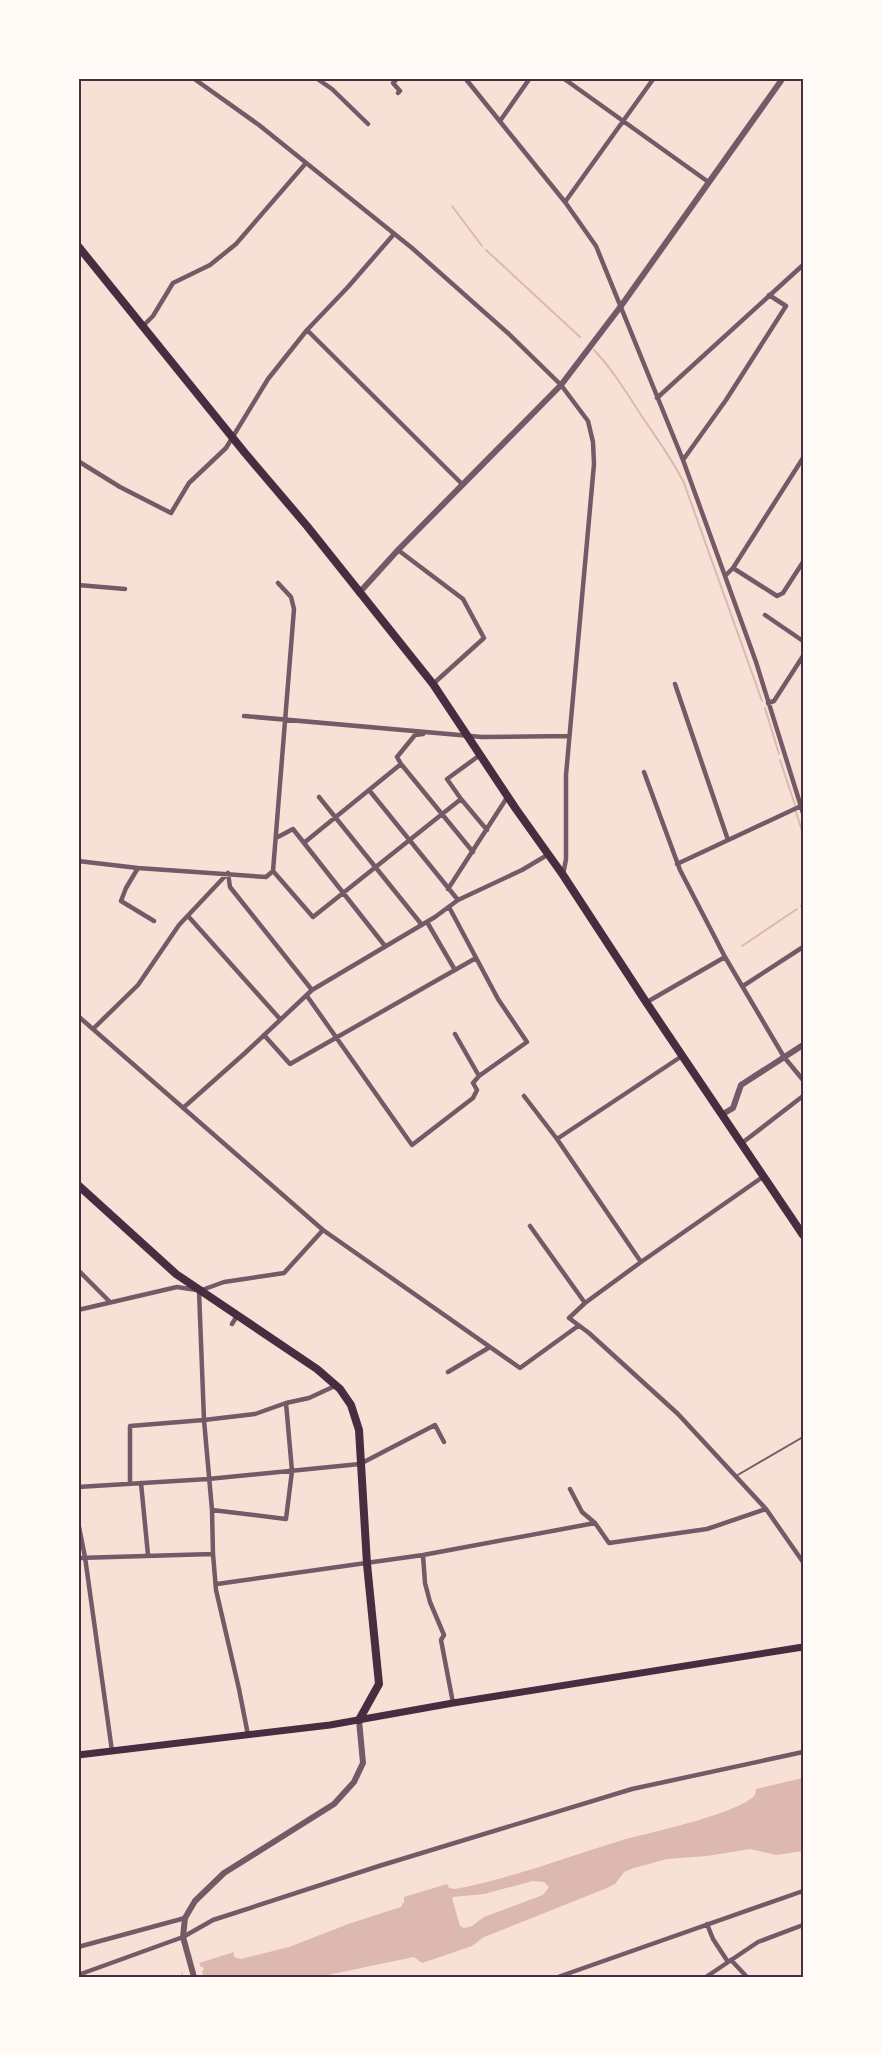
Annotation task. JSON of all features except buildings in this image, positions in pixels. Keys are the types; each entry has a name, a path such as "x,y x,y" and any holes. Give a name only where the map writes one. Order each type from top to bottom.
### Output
{"highway":[{"path":"78,246 433,684 803,1235"}],"main road":[{"path":"78,1185 176,1274 337,1385 351,1405 359,1430 367,1564 379,1684 358,1720"},
{"path":"78,1755 330,1725 803,1647"}],"street":[{"path":"193,78 259,125 454,284 561,385 588,421 593,441 594,465 569,736 566,859 563,875"},
{"path":"315,78 332,89 369,124"},
{"path":"398,78 393,83 400,91 398,93"},
{"path":"465,78 565,202 596,246 683,460 725,576 803,813"},
{"path":"500,121 530,78"},
{"path":"563,78 707,182"},
{"path":"565,202 654,78"},
{"path":"359,593 398,550 561,385 621,306 783,78"},
{"path":"144,325 153,316 173,283 210,265 236,244 306,163"},
{"path":"78,461 120,487 171,513 189,483 226,448 268,379 307,330 394,234"},
{"path":"657,398 803,265"},
{"path":"683,460 726,400 786,306 769,295"},
{"path":"307,330 463,485"},
{"path":"725,576 733,568 803,458"},
{"path":"398,550 463,599 484,638 433,684"},
{"path":"733,568 777,596 783,593 803,562"},
{"path":"78,861 138,868 266,877 273,871 294,609 291,597 278,583"},
{"path":"78,585 125,589"},
{"path":"765,615 803,641"},
{"path":"768,703 774,701 803,656"},
{"path":"675,684 728,840"},
{"path":"244,716 482,737 569,736"},
{"path":"435,732 415,735 397,757 472,852"},
{"path":"481,754 447,779 487,830"},
{"path":"304,842 401,764"},
{"path":"644,772 677,864 725,957 784,1057 803,1080"},
{"path":"369,790 458,900"},
{"path":"448,889 508,796"},
{"path":"320,797 424,923 455,970"},
{"path":"273,871 313,917 461,799"},
{"path":"677,864 801,807"},
{"path":"276,838 293,829 385,946"},
{"path":"183,1108 312,990 458,900 522,870 549,854"},
{"path":"138,868 121,901 154,921"},
{"path":"93,1029 138,985 179,925 228,873"},
{"path":"228,873 230,887 312,990"},
{"path":"307,996 412,1145 473,1098 477,1090 473,1083 479,1076 527,1042 498,999 449,907"},
{"path":"188,916 280,1020"},
{"path":"743,986 803,947"},
{"path":"646,1002 725,957"},
{"path":"264,1035 290,1064 476,958"},
{"path":"78,1016 323,1230 520,1368 578,1326"},
{"path":"455,1034 479,1076"},
{"path":"723,1114 733,1108 741,1085 803,1044"},
{"path":"557,1139 682,1056"},
{"path":"524,1096 557,1139 641,1262"},
{"path":"742,1143 803,1096"},
{"path":"764,1176 641,1262 585,1303 569,1318 589,1333 678,1414 766,1509 803,1562"},
{"path":"530,1226 585,1303"},
{"path":"78,1310 177,1287 199,1291 224,1282 284,1273 323,1230"},
{"path":"78,1270 111,1302"},
{"path":"199,1291 204,1420 216,1590 248,1736"},
{"path":"232,1324 237,1316"},
{"path":"448,1372 490,1347"},
{"path":"130,1484 130,1426 255,1414 309,1398 337,1385"},
{"path":"212,1510 286,1519 292,1471 286,1403"},
{"path":"78,1486 208,1479 360,1464 435,1425 444,1442"},
{"path":"141,1483 148,1555"},
{"path":"570,1489 582,1512 595,1523 609,1543 707,1528 766,1509"},
{"path":"78,1522 112,1751"},
{"path":"217,1584 423,1555 595,1523"},
{"path":"78,1558 213,1554"},
{"path":"423,1555 425,1583 430,1602 444,1635 441,1640 453,1703"},
{"path":"194,1977 183,1937 185,1918 195,1901 224,1873 334,1804 354,1782 363,1763 358,1720"},
{"path":"78,1975 183,1937 213,1920 379,1866 632,1789 803,1752"},
{"path":"558,1977 803,1891"},
{"path":"78,1947 185,1918"},
{"path":"707,1924 713,1939 730,1961 747,1977"},
{"path":"706,1977 758,1942 803,1925"}],"lane":[{"path":"736,1476 803,1437"}],"shaded area":[{"path":"803,1778 803,1851 776,1855 750,1849 707,1856 667,1859 634,1868 624,1872 615,1884 607,1888 484,1937 472,1946 422,1963 414,1957 318,1977 181,1977 182,1971 199,1963 234,1952 234,1957 241,1959 289,1947 401,1907 404,1897 447,1884 449,1888 455,1889 499,1879 626,1839 715,1815 746,1802 755,1795 756,1789","holes":["533,1881 544,1882 549,1887 543,1895 484,1917 472,1926 464,1928 460,1926 453,1897 484,1894"]}],"pier":[{"path":"199,1960 200,1966 204,1968 202,1972 204,1977 184,1977 181,1968"}],"waterway":[{"path":"452,206 482,246"},
{"path":"486,250 580,337"},
{"path":"594,350 619,381 669,456 684,483 762,701"},
{"path":"765,708 779,754"},
{"path":"780,760 795,805"},
{"path":"796,812 803,834"},
{"path":"742,946 797,909"}]}
